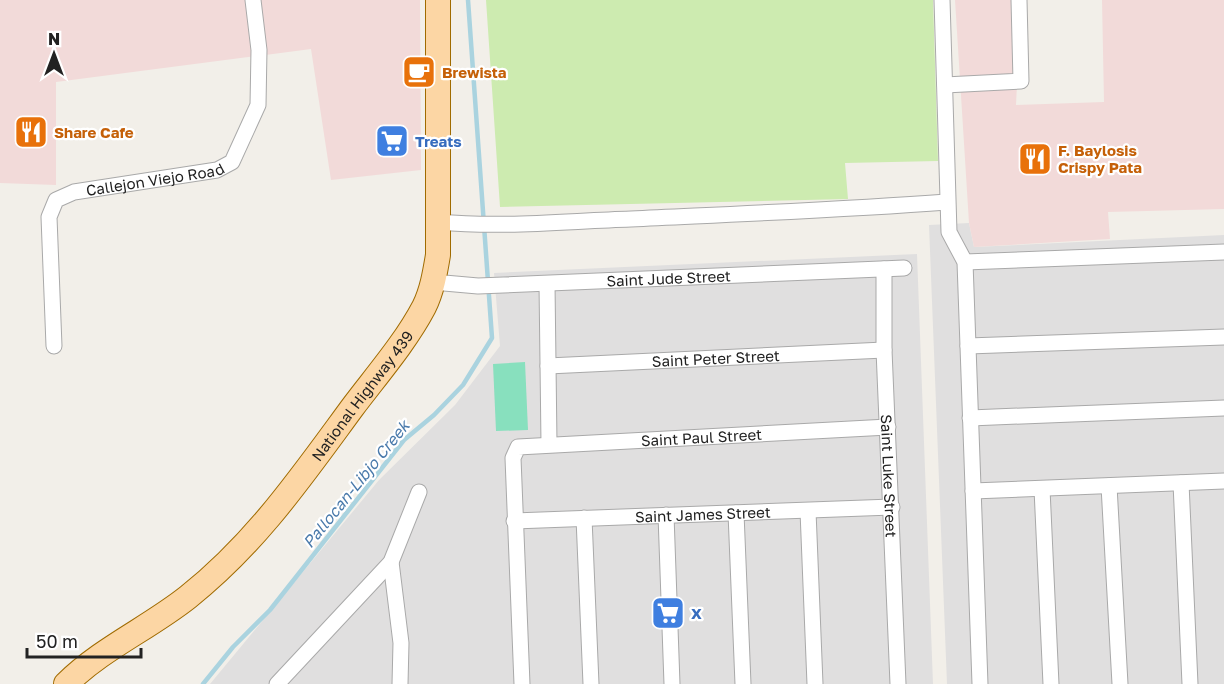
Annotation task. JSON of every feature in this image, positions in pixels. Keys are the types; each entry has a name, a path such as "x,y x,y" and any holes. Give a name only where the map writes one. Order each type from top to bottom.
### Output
{"main road":[{"name":"National Highway 439","path":"66,684 94,660 188,597 226,564 274,515 412,326 424,306 433,282 438,255 438,0"}],"street":[{"name":"Callejon Viejo Road","path":"54,346 49,217 56,200 74,192 217,170 232,162 258,105 259,50 253,0"},
{"path":"942,0 949,232 965,262 980,684"},
{"path":"945,85 1021,81 1019,0"},
{"path":"439,222 476,225 520,224 818,211 947,202"},
{"path":"965,262 1224,252"},
{"name":"Saint Jude Street","path":"433,282 478,286 519,285 904,268"},
{"name":"Saint Luke Street","path":"884,269 884,350 898,684"},
{"path":"547,284 549,444"},
{"path":"968,346 1224,337"},
{"name":"Saint Peter Street","path":"548,366 884,350"},
{"path":"970,418 1224,408"},
{"name":"Saint Paul Street","path":"514,521 515,448 523,445 888,427"},
{"path":"973,491 1224,481"},
{"path":"1181,483 1190,684"},
{"path":"1109,486 1120,684"},
{"path":"1041,489 1051,684"},
{"path":"278,684 391,562 419,492"},
{"name":"Saint James Street","path":"514,521 892,507"},
{"path":"808,510 815,684"},
{"path":"736,513 743,684"},
{"path":"666,515 672,684"},
{"path":"584,518 591,684"},
{"path":"514,521 522,684"},
{"path":"391,562 401,642 400,684"}],"shaded area":[{"path":"0,0 420,0 421,170 331,180 311,49 56,82 56,185 0,183"},
{"path":"955,0 1021,0 1016,105 1104,102 1102,0 1224,0 1224,209 1108,212 1110,239 974,247 969,223"},
{"path":"969,223 974,247 1224,235 1224,684 947,684 929,225"},
{"path":"917,254 933,684 210,684 379,480 455,405 500,346 494,273"}],"green space":[{"path":"486,0 933,0 938,161 845,163 848,199 500,207"},
{"path":"525,362 528,430 496,431 493,364"}],"waterway":[{"name":"Pallocan-Libjo Creek","path":"203,684 233,647 270,610 404,440 434,415 463,385 492,338 468,0"}],"place":[{"name":"Brewista","path":"419,72"},
{"name":"Share Cafe","path":"31,132"},
{"name":"Treats","path":"392,141"},
{"name":"F. Baylosis Crispy Pata","path":"1035,159"},
{"name":"X","path":"668,613"}]}
